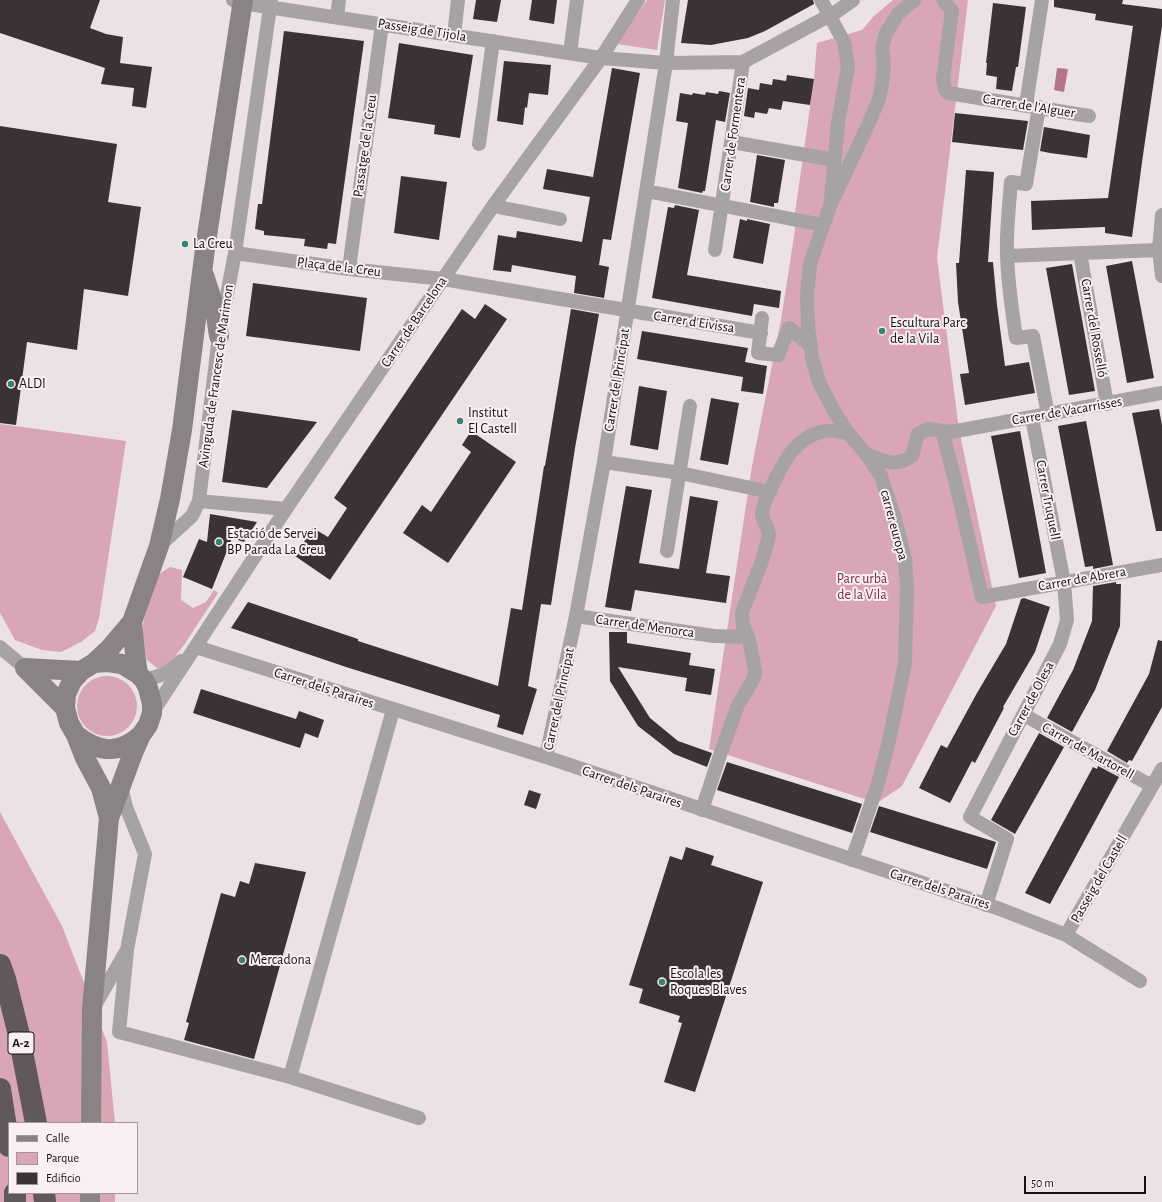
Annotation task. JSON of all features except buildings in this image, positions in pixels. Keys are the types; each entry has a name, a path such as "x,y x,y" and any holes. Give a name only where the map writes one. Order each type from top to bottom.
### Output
{"highway":[{"name":"A-2","path":"0,965 18,1031 36,1122"},
{"path":"0,1089 8,1140"}],"main road":[{"name":"Avinguda de Francesc de Marimon","path":"132,622 159,546 170,498 182,430 239,1"},
{"path":"202,271 215,309 219,336"},
{"path":"109,818 101,788 69,723 65,708 66,694 72,681 110,648 132,622"},
{"path":"91,1122 92,1009 109,818 127,769 141,735 148,725 152,713 151,696 141,677 135,653 132,622"},
{"path":"25,668 88,667 108,662 122,664 141,677"},
{"path":"25,668 65,708"},
{"path":"76,735 94,747 106,750 125,747 141,735"}],"street":[{"path":"337,17 339,0"},
{"path":"454,35 458,0"},
{"path":"570,53 577,0"},
{"name":"Carrer de Barcelona","path":"152,713 286,509 493,206 601,58 638,0"},
{"name":"Carrer del Principat","path":"546,758 576,616 604,462 666,63 673,0"},
{"path":"821,0 844,42 848,67 838,123 830,206"},
{"path":"743,62 830,15 853,0"},
{"path":"830,206 879,98 883,71 882,48 886,33 898,14 914,0"},
{"name":"Carrer de l'Alguer","path":"943,0 952,11 943,79 945,89 948,93 1089,116"},
{"path":"1042,0 1026,184 1011,182 1007,256 1010,300 1016,338 1033,336 1048,415"},
{"name":"Passeig de Tijola","path":"239,1 270,4 337,17 601,58 666,63 743,62"},
{"name":"Avinguda de Francesc de Marimon","path":"159,546 192,516 199,501 219,336 235,253 270,4"},
{"name":"Passatge de la Creu","path":"349,269 382,24"},
{"path":"479,144 493,41"},
{"name":"Carrer de Formentera","path":"715,250 743,62"},
{"path":"732,142 834,160"},
{"name":"Carrer de Formentera","path":"646,191 722,206"},
{"path":"493,206 560,219"},
{"path":"722,206 823,224"},
{"name":"carrer europa","path":"830,206 810,264 807,287 808,323 812,358 819,382 834,411 848,433 866,454 881,476 894,514 903,552 907,588 905,664 888,745 878,783 852,860"},
{"path":"1162,215 1159,250 1162,276"},
{"path":"1007,256 1159,250"},
{"name":"Plaça de la Creu","path":"235,253 349,269 443,279 627,311"},
{"name":"Carrer del Rosselló","path":"1080,253 1107,404"},
{"name":"Carrer d'Eivissa","path":"627,311 760,333"},
{"path":"762,318 758,353 778,355 789,328 811,346"},
{"name":"Carrer de Vacarrisses","path":"866,454 895,464 904,462 912,456 918,434 928,429 951,432 1162,393"},
{"path":"667,551 690,406"},
{"name":"Carrer Truquell","path":"1032,418 1064,582"},
{"path":"702,810 738,705 754,678 755,671 748,637 743,626 742,612 762,561 769,536 762,511 776,480 792,452 808,438 821,431 848,433"},
{"name":"Carrer de Abrera","path":"942,431 982,597 1162,565"},
{"path":"604,462 680,473 770,492"},
{"path":"199,501 286,509"},
{"name":"Carrer de Olesa","path":"986,905 1007,839 970,817 1060,644 1067,620 1064,582"},
{"name":"Carrer de Menorca","path":"576,616 714,636 748,637"},
{"path":"0,647 25,668"},
{"name":"Carrer de Barcelona","path":"141,677 158,677 172,671 196,647"},
{"name":"Carrer dels Paraires","path":"196,647 546,758 986,905 1066,935"},
{"path":"290,1077 393,710"},
{"name":"Carrer de Martorell","path":"1024,715 1152,786"},
{"name":"Passeig del Castell","path":"1140,981 1066,935 1162,769"},
{"path":"121,787 126,807 145,854 126,950 119,1032 290,1077 419,1118"},
{"path":"92,1009 126,950"}],"green space":[{"path":"647,0 665,0 657,50 617,44"},
{"name":"Parc urbà de la Vila","path":"893,0 968,0 937,258 959,430 996,606 902,786 877,803 709,749 752,466 781,320 795,230 794,220 814,79 817,43 862,30 874,16"},
{"path":"0,424 126,441 99,618 95,631 81,642 61,652 42,650 15,640 0,613"},
{"path":"170,567 182,570 181,600 193,608 206,602 214,590 218,593 184,645 166,668 157,668 147,660 141,640 144,618 159,574"},
{"path":"107,676 124,681 132,689 137,706 132,723 124,731 107,736 90,731 82,723 77,706 82,689 90,681"},
{"path":"0,812 62,926 107,1042 115,1122 8,1122 8,1194 115,1194 115,1202 0,1202"}],"shaded area":[{"path":"1057,68 1068,69 1064,92 1054,90"}],"place":[{"name":"La Creu","path":"185,244"},
{"name":"Escultura Parc de la Vila","path":"882,331"},
{"name":"ALDI","path":"11,384"},
{"name":"Institut El Castell","path":"460,421"},
{"name":"Estació de Servei BP Parada La Creu","path":"219,542"},
{"name":"Mercadona","path":"242,960"},
{"name":"Escola les Roques Blaves","path":"662,982"}]}
